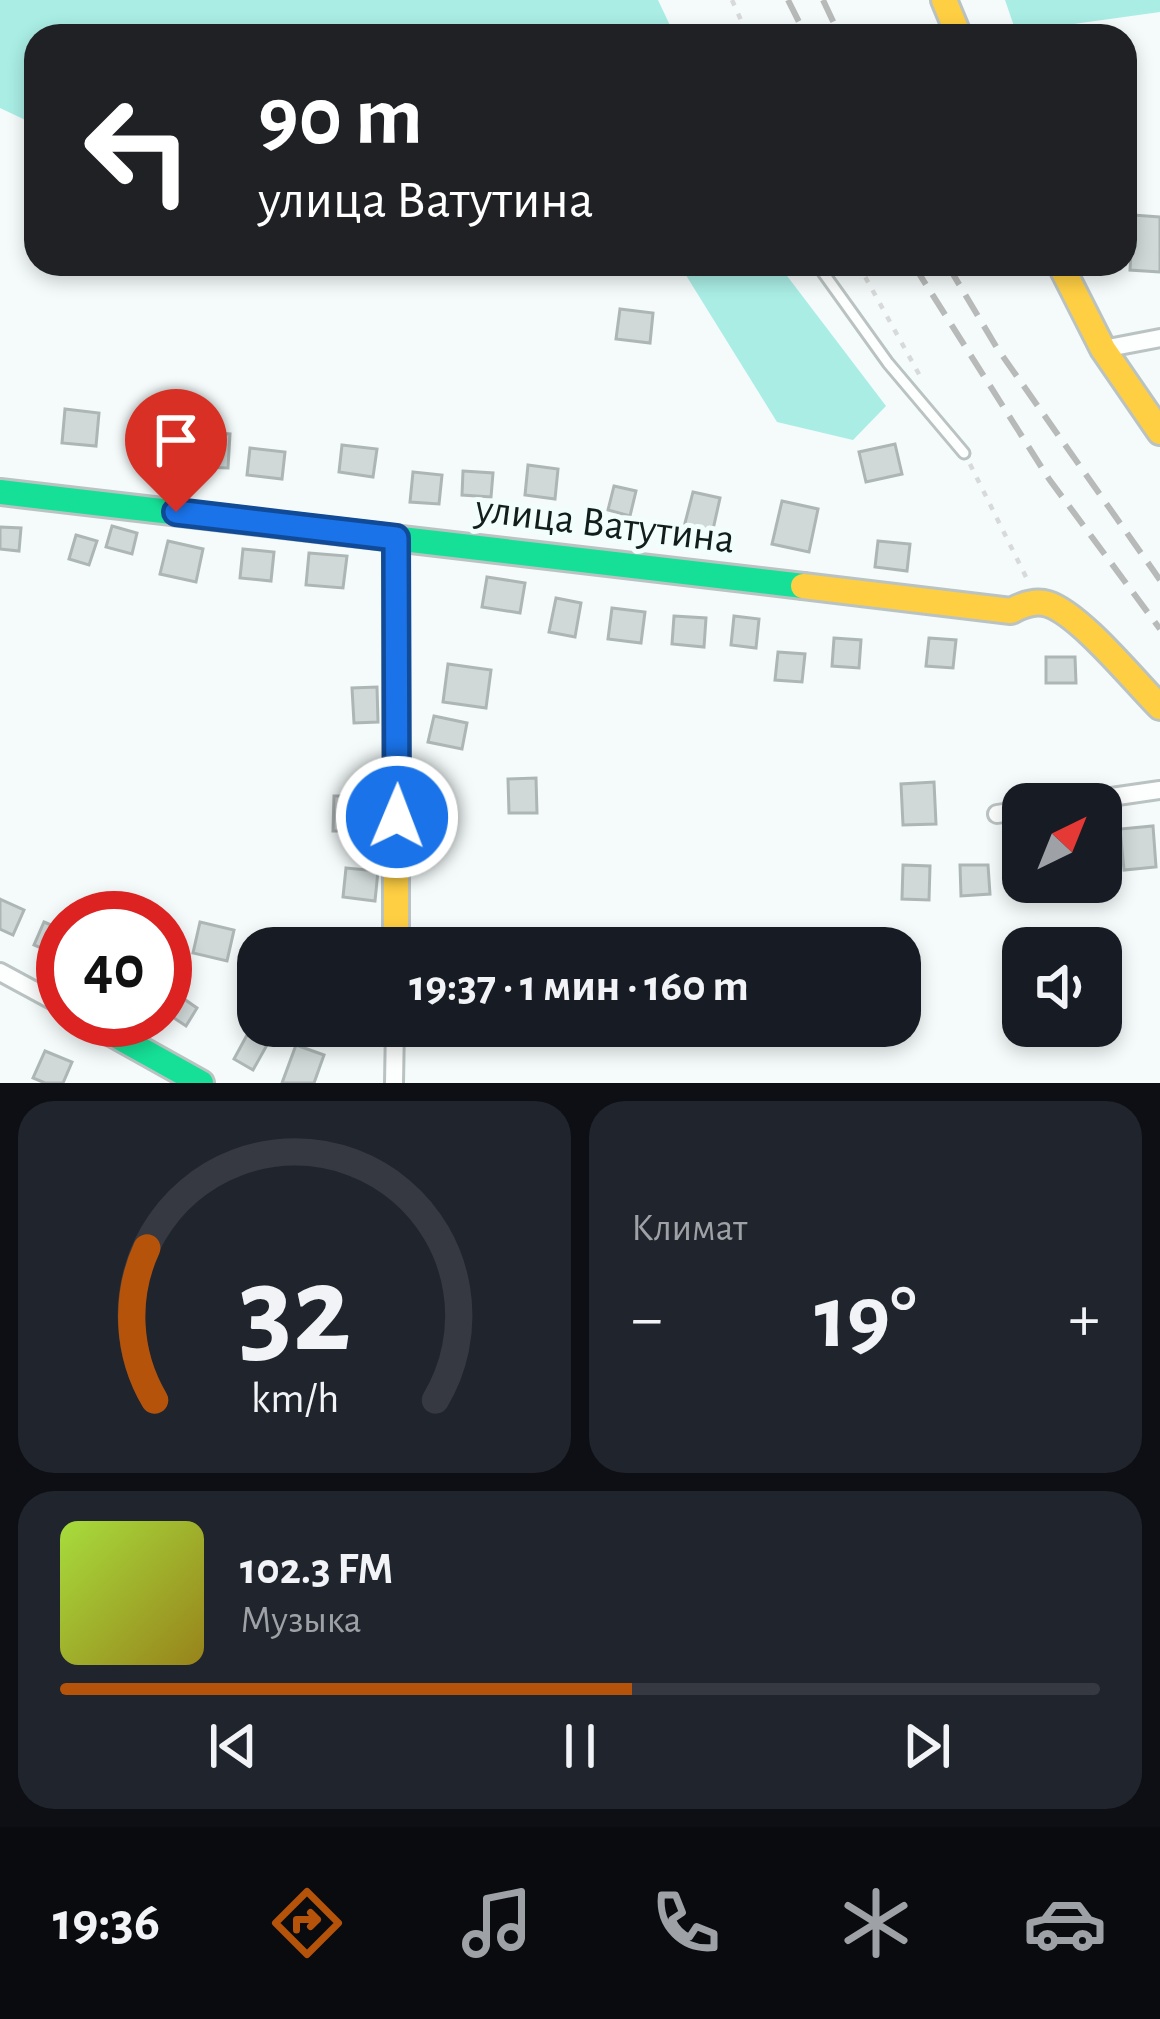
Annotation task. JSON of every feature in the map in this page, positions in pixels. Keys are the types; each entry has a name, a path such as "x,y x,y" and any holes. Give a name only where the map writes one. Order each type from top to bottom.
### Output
{"street":[{"path":"1066,276 1103,349 1160,432"},
{"path":"1103,349 1160,338"},
{"name":"улица Ватутина","path":"0,492 1011,610 1025,604 1047,604 1160,707"},
{"path":"396,538 396,927"},
{"path":"1122,795 1160,790"},
{"path":"997,814 1002,813"},
{"path":"0,971 36,991"},
{"path":"136,1047 201,1083"},
{"path":"394,1083 395,1047"}],"lane":[{"path":"826,276 888,363 964,453"}],"shaded area":[{"path":"0,0 658,0 669,24 24,24 24,119 0,108"},
{"path":"1005,0 1160,0 1160,12 1074,24 1013,24"},
{"path":"686,276 787,276 886,406 853,440 777,422"}],"building":[{"path":"1137,215 1160,217 1160,272 1137,270"},
{"path":"620,309 653,313 650,343 616,339"},
{"path":"65,409 99,413 96,446 62,443"},
{"path":"202,432 230,434 228,468 200,467"},
{"path":"146,435 174,439 170,470 142,467"},
{"path":"895,444 902,474 866,482 859,452"},
{"path":"342,445 377,449 373,477 339,472"},
{"path":"250,448 285,452 282,479 247,475"},
{"path":"528,465 558,469 555,499 525,495"},
{"path":"463,471 493,473 491,497 462,495"},
{"path":"413,472 442,475 439,504 410,502"},
{"path":"614,486 636,491 630,516 608,510"},
{"path":"693,492 720,498 712,534 684,527"},
{"path":"782,501 818,509 809,552 772,544"},
{"path":"112,526 137,533 132,554 106,547"},
{"path":"0,527 21,528 19,551 0,549"},
{"path":"76,535 97,541 89,565 69,559"},
{"path":"168,541 203,549 196,582 160,574"},
{"path":"878,541 910,544 907,571 875,567"},
{"path":"243,549 274,552 271,581 240,578"},
{"path":"309,553 347,556 343,588 306,585"},
{"path":"487,577 525,583 520,613 482,607"},
{"path":"556,598 581,603 575,637 549,632"},
{"path":"612,608 645,612 641,643 608,639"},
{"path":"674,616 706,618 704,647 672,644"},
{"path":"734,616 759,619 756,648 731,645"},
{"path":"834,638 861,640 859,668 832,666"},
{"path":"929,638 956,640 953,668 926,666"},
{"path":"778,652 805,654 802,682 775,680"},
{"path":"1046,657 1075,657 1076,683 1046,683"},
{"path":"448,664 491,670 486,708 443,702"},
{"path":"377,687 378,722 354,723 352,688"},
{"path":"434,716 467,723 462,749 428,742"},
{"path":"536,778 537,813 509,813 508,779"},
{"path":"934,782 936,824 903,825 901,784"},
{"path":"334,796 362,796 361,831 333,831"},
{"path":"1153,826 1156,867 1124,870 1122,829"},
{"path":"903,865 930,866 929,900 902,899"},
{"path":"960,865 988,865 990,894 961,896"},
{"path":"346,868 378,871 375,901 343,897"},
{"path":"0,899 24,910 13,935 0,929"},
{"path":"200,922 234,930 227,961 193,953"},
{"path":"240,1047 266,1047 253,1070 234,1059"},
{"path":"295,1047 324,1055 314,1083 282,1083"},
{"path":"45,1051 72,1062 63,1083 33,1078"}],"railway":[{"path":"788,0 800,24"},
{"path":"823,0 834,24"},
{"path":"921,276 1049,479 1160,629"},
{"path":"954,276 997,348 1160,580"}],"traffic: fast":[{"path":"0,492 803,586"},
{"path":"136,1047 201,1083"}],"traffic: slow":[{"path":"944,0 954,24"},
{"path":"1066,276 1103,349 1160,432"},
{"path":"396,538 396,927"},
{"path":"803,586 1011,611 1048,604 1091,634 1160,707"}],"route":[{"path":"176,512 396,538 397,817"}]}
